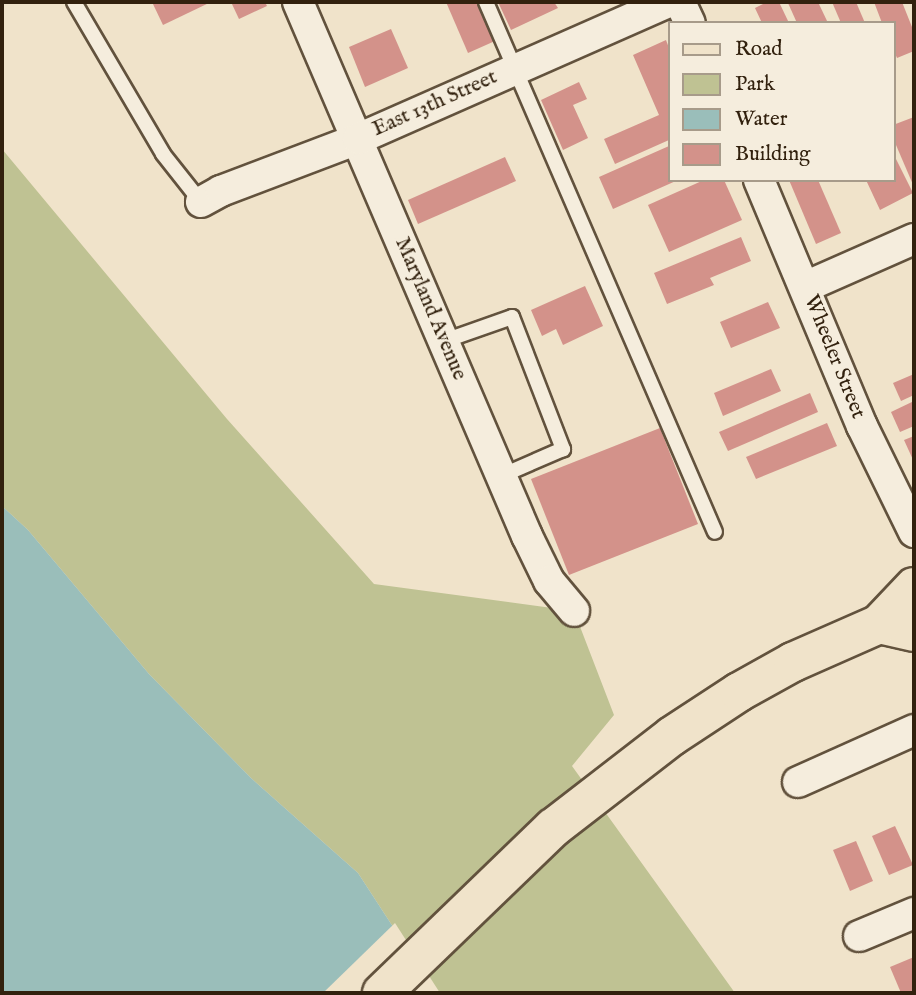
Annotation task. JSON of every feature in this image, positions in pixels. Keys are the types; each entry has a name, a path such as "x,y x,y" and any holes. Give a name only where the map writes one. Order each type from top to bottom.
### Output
{"main road":[{"path":"382,993 553,828 672,736 739,692 815,651 897,628 914,587"}],"street":[{"name":"Maryland Avenue","path":"298,2 501,476 549,580 574,611"},
{"name":"East 13th Street","path":"201,202 221,191 358,139 668,2"},
{"path":"680,2 689,21"},
{"name":"Wheeler Street","path":"759,182 862,426 914,532"},
{"path":"805,287 914,239"},
{"path":"798,782 914,730"},
{"path":"859,936 914,913"}],"lane":[{"path":"74,2 163,153 201,202"},
{"path":"486,2 716,532"},
{"path":"444,341 512,317 563,449 501,476"}],"green space":[{"path":"2,149 227,419 374,584 574,611 614,715 572,766 735,993 436,993 358,873 251,778 149,674 28,530 2,506"}],"water":[{"path":"2,506 28,530 149,674 251,778 358,873 436,993 2,993"}],"pier":[{"path":"395,923 440,993 323,993"}],"building":[{"path":"152,2 211,2 163,25"},
{"path":"231,2 265,2 267,6 239,19"},
{"path":"446,2 477,2 495,41 468,53"},
{"path":"498,2 554,2 558,8 511,30"},
{"path":"767,2 779,2 788,21 761,21 755,8"},
{"path":"818,2 827,21 796,21 788,3"},
{"path":"832,2 856,2 864,21 840,21"},
{"path":"874,2 902,2 914,32 914,51 897,58 895,21 881,21"},
{"path":"391,29 408,68 365,87 349,47"},
{"path":"666,40 668,140 615,164 604,139 659,115 633,55"},
{"path":"579,82 587,99 573,105 588,138 563,150 541,100"},
{"path":"914,117 914,187 895,143 895,124"},
{"path":"668,146 668,182 674,182 613,209 599,177"},
{"path":"505,157 516,181 418,224 408,200"},
{"path":"895,157 913,193 880,210 867,182 895,182"},
{"path":"700,182 725,182 742,220 669,252 648,205"},
{"path":"790,182 819,182 841,233 816,244"},
{"path":"741,237 751,261 710,278 714,285 667,304 654,273"},
{"path":"585,286 603,326 563,345 556,329 542,336 531,310"},
{"path":"768,302 780,328 731,348 720,322"},
{"path":"771,369 781,391 723,416 714,393"},
{"path":"914,374 914,395 901,401 893,383"},
{"path":"810,393 818,412 728,451 719,432"},
{"path":"914,401 914,426 900,432 891,412"},
{"path":"827,423 837,446 756,479 746,457"},
{"path":"660,428 698,524 569,575 531,479"},
{"path":"914,436 914,462 904,440"},
{"path":"895,826 913,865 889,875 872,836"},
{"path":"856,841 873,881 850,891 833,850"},
{"path":"914,957 914,993 901,993 890,967"}]}
